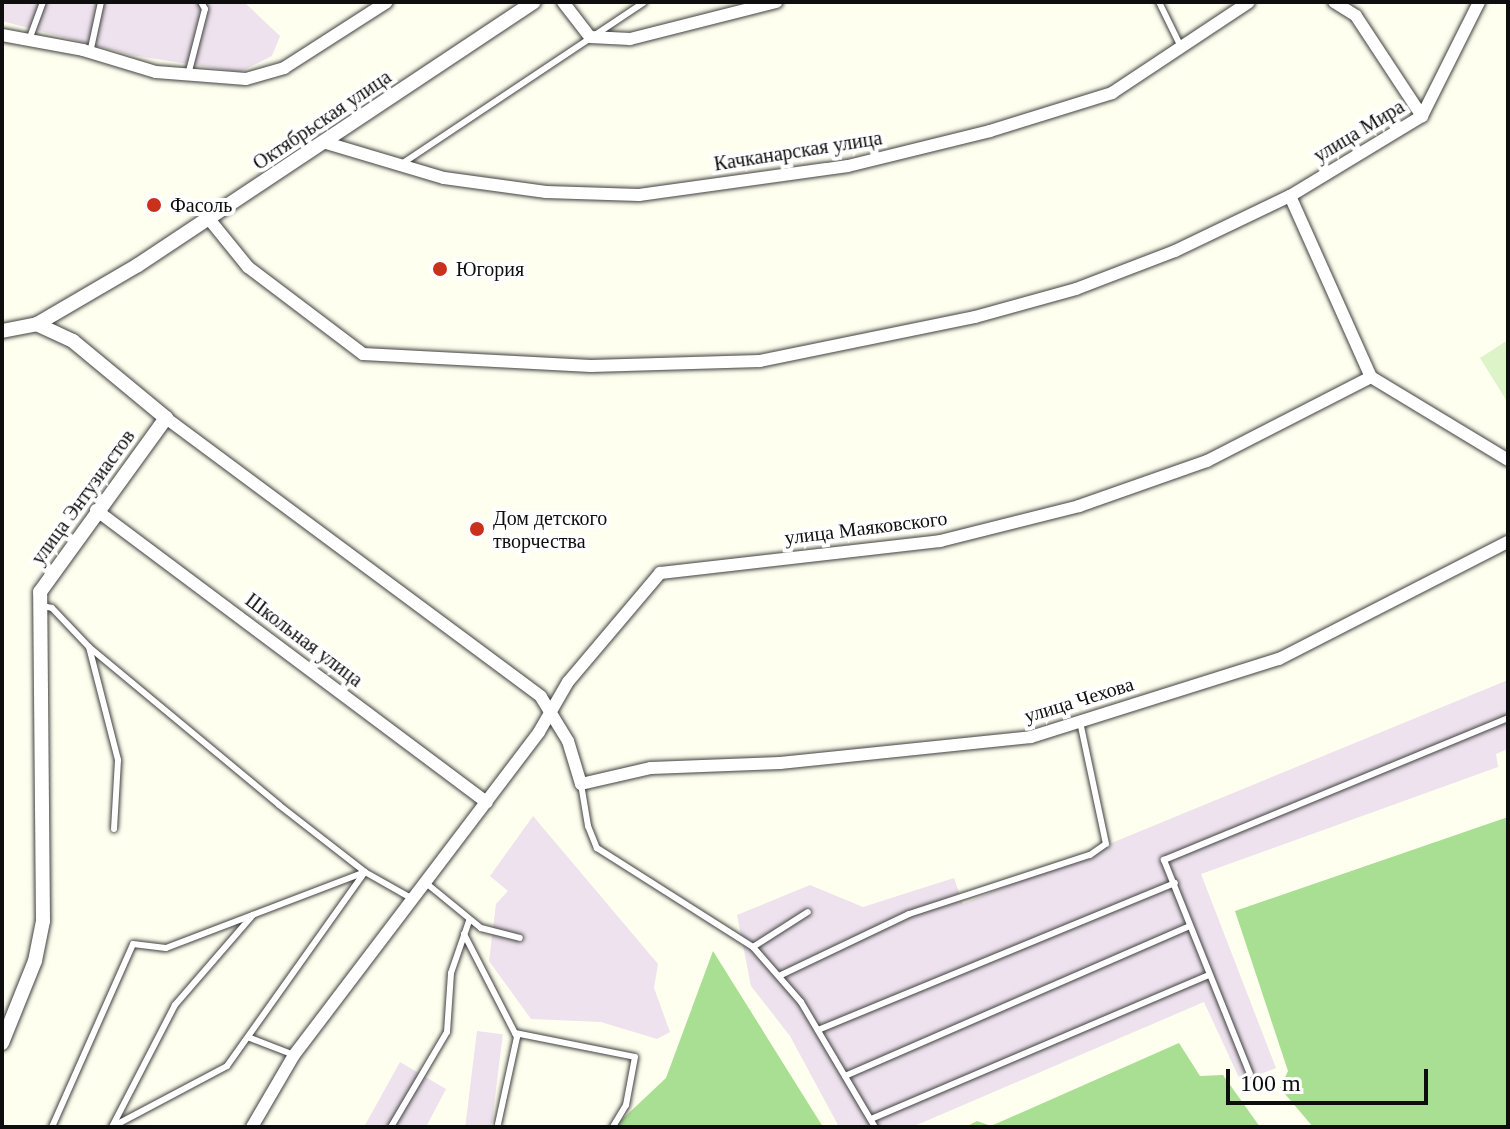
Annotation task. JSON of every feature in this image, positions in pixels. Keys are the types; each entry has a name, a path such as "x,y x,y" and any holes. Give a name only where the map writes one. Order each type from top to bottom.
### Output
{"street":[{"path":"2,35 90,53 110,63 188,76 246,79 284,68 387,2"},
{"name":"Октябрьская улица","path":"2,331 37,324 209,219 534,2"},
{"path":"563,2 590,37 630,39 776,2"},
{"name":"Качканарская улица","path":"323,142 444,178 546,192 639,195 848,166 990,131 1112,93 1249,2"},
{"path":"1334,2 1356,16 1422,116"},
{"name":"улица Мира","path":"209,219 248,267 363,354 591,366 760,361 975,317 1076,289 1175,251 1290,196 1422,116 1479,2"},
{"path":"1290,196 1371,377 1508,460"},
{"path":"37,324 73,341 166,418 541,697 548,715 568,741 581,784"},
{"name":"улица Маяковского","path":"252,1127 294,1055 487,802 568,682 660,573 940,541 1079,506 1207,461 1371,377"},
{"name":"улица Энтузиастов","path":"2,1043 7,1013 35,961 43,921 38,605 55,566 166,418"},
{"name":"Школьная улица","path":"96,510 487,802"},
{"name":"улица Чехова","path":"581,784 651,768 780,763 1031,737 1279,659 1508,542"}],"lane":[{"path":"29,40 43,2"},
{"path":"90,53 101,2"},
{"path":"188,76 205,9 201,2"},
{"path":"400,165 644,2"},
{"path":"1159,2 1182,49"},
{"path":"38,605 52,608 89,647 365,872 414,900"},
{"path":"89,647 118,760 114,829"},
{"path":"1250,1074 1164,860 1508,718"},
{"path":"779,976 909,914 1090,855 1106,844 1080,722"},
{"path":"581,784 588,826 597,848 753,947 779,976 818,1030 875,1127"},
{"path":"52,1127 133,944 166,948 365,872"},
{"path":"112,1127 227,1066 250,1038 365,872"},
{"path":"426,883 469,921 520,938"},
{"path":"818,1030 1175,883"},
{"path":"753,947 808,912"},
{"path":"112,1127 175,1005 254,914"},
{"path":"391,1127 447,1032 451,973 469,921"},
{"path":"845,1076 1190,926"},
{"path":"464,934 515,1033 498,1124"},
{"path":"871,1119 1208,975"},
{"path":"515,1033 635,1057 626,1105 613,1127"},
{"path":"250,1038 294,1055"}],"shaded area":[{"path":"2,2 244,2 280,36 272,56 240,72 131,55 2,21"},
{"path":"1508,680 1508,749 1496,754 1498,767 1201,874 1276,1068 1241,1082 1204,1002 912,1127 839,1127 790,1036 751,986 737,915 810,885 863,907 954,878 963,904"},
{"path":"533,816 658,964 654,988 670,1032 657,1039 601,1022 531,1019 489,961 496,904 508,891 490,876"},
{"path":"477,1031 503,1034 491,1127 465,1127"},
{"path":"400,1062 446,1089 426,1127 364,1127"}],"green space":[{"path":"1508,340 1508,403 1480,358"},
{"path":"1508,817 1508,1127 1313,1127 1280,1088 1288,1071 1235,911"},
{"path":"713,951 823,1127 614,1127 666,1078"},
{"path":"1179,1043 1200,1076 1223,1075 1260,1127 966,1127 977,1121 991,1126"}],"place":[{"name":"Фасоль","path":"154,205"},
{"name":"Югория","path":"440,269"},
{"name":"Дом детского творчества","path":"477,529"}]}
